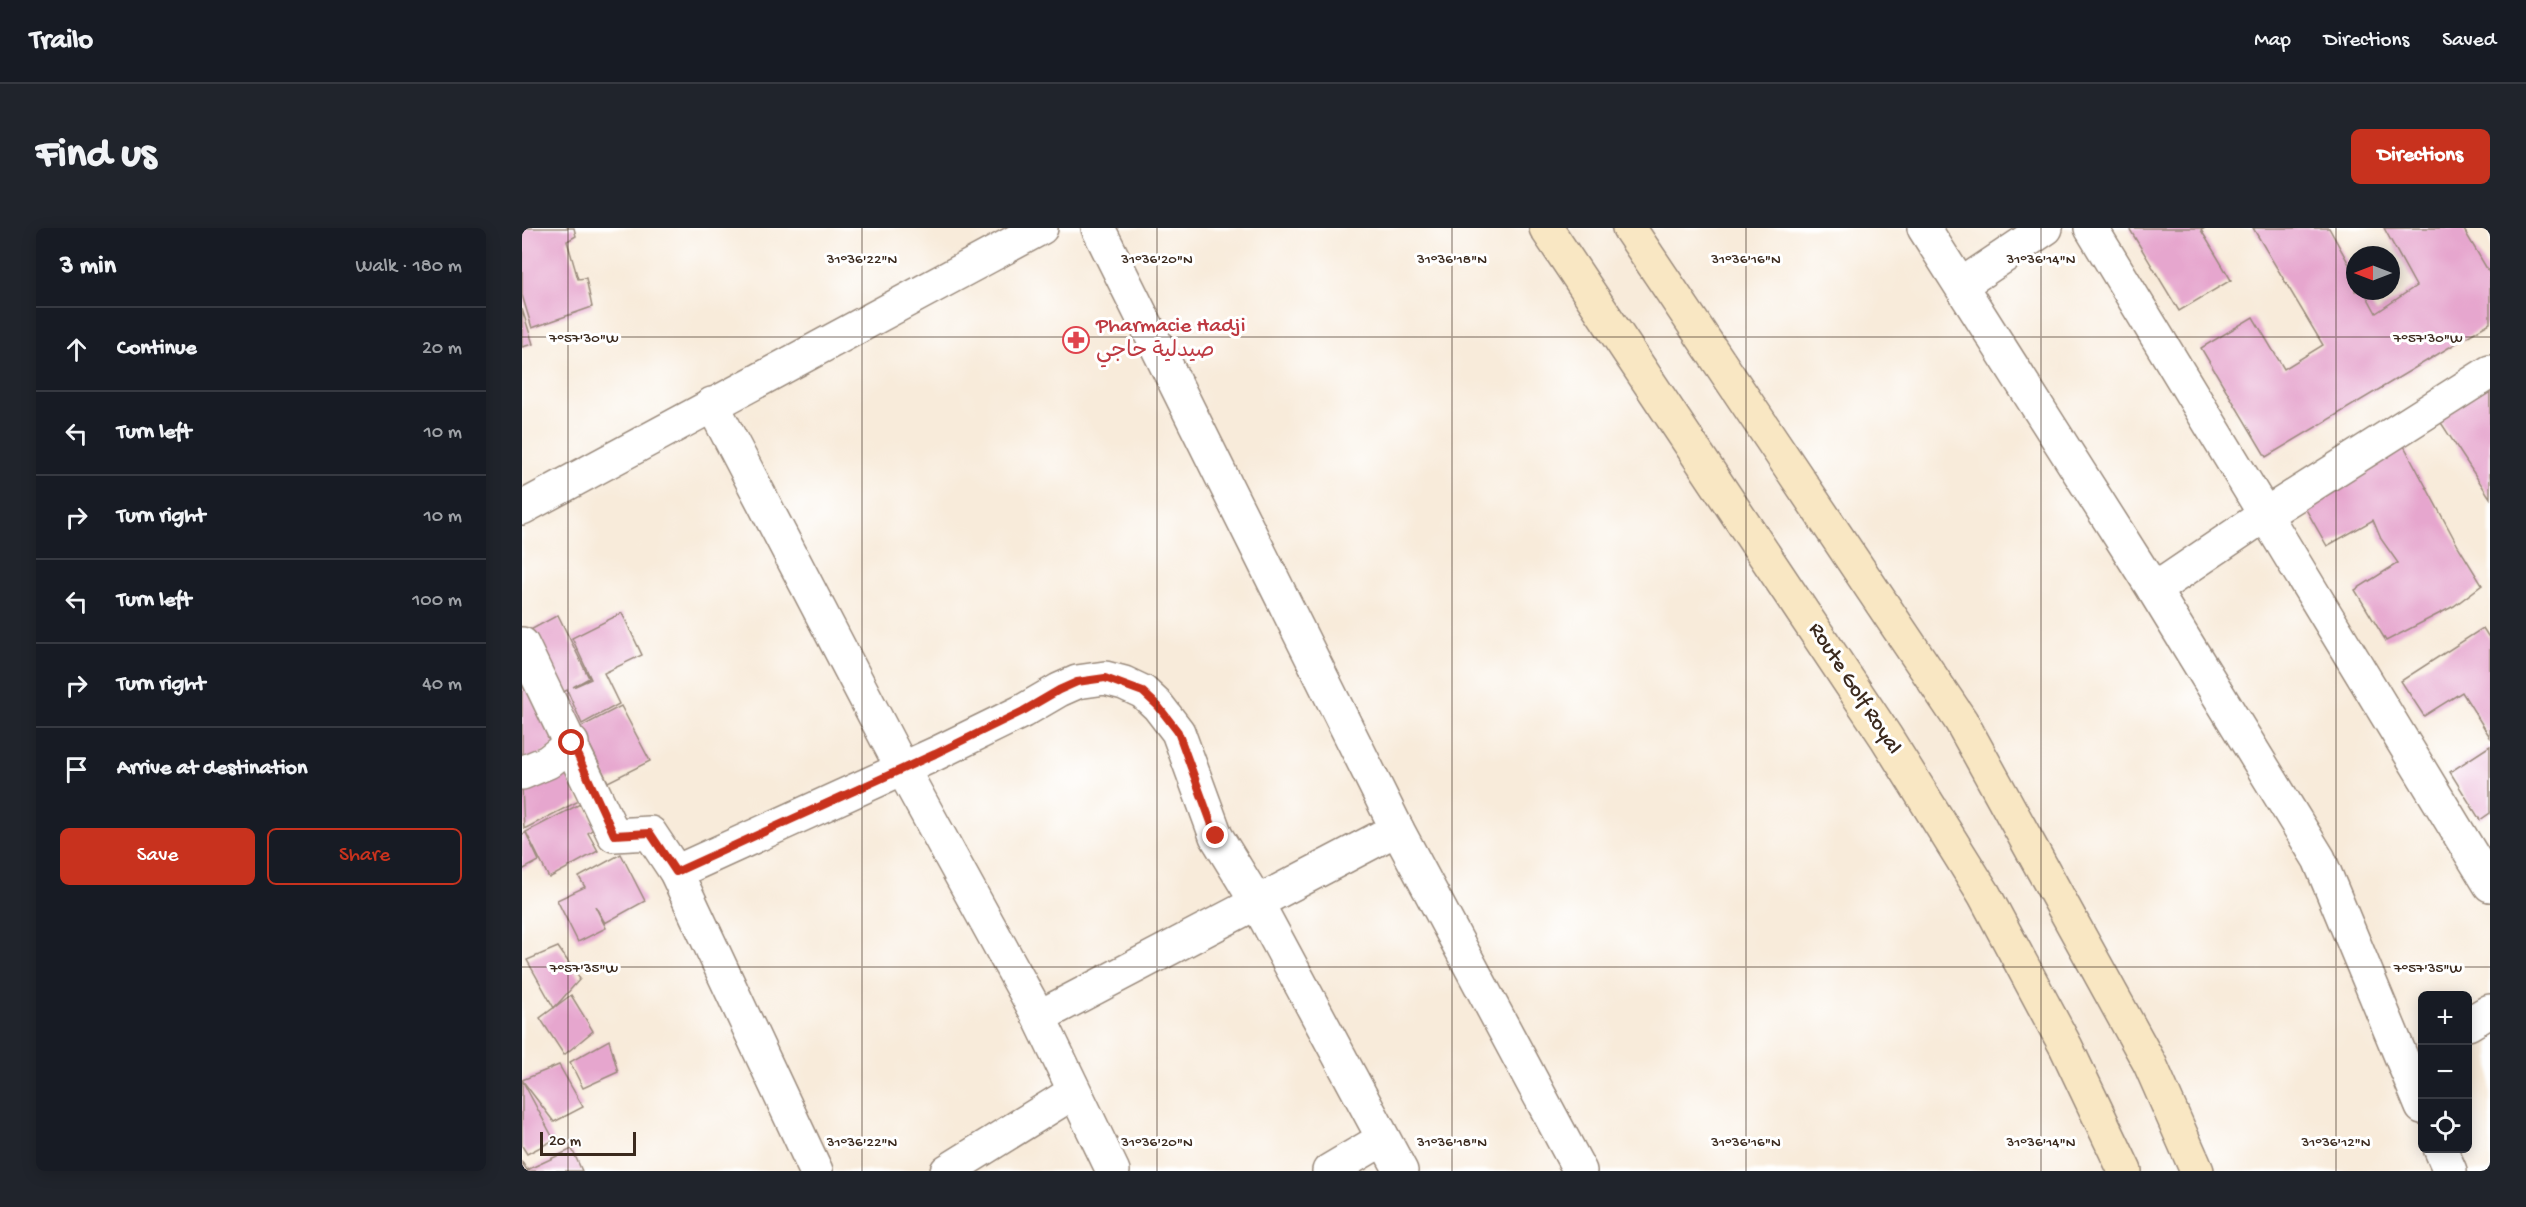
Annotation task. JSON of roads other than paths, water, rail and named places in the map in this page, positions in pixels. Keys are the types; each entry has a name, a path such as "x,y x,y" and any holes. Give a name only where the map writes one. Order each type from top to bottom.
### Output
{"street":[{"path":"522,508 1041,228"},
{"path":"1098,228 1397,829 1580,1171"},
{"name":"Route Golf Royal","path":"1546,228 1886,737 1984,894 2066,1047 2125,1171"},
{"path":"1629,228 1960,721 2150,1064 2197,1171"},
{"path":"1924,228 2154,590 2319,859 2413,1056 2421,1099"},
{"path":"1960,285 2046,228"},
{"path":"2091,228 2490,885"},
{"path":"2154,590 2266,514 2490,372"},
{"path":"712,404 902,768 1039,1017 1113,1171"},
{"path":"522,644 572,743 614,835 650,833 676,872 816,1171"},
{"path":"676,872 1023,711 1077,682 1105,678 1125,683 1151,699 1178,732 1216,836 1256,901 1401,1171"},
{"path":"522,773 548,762 572,743"},
{"path":"1039,1017 1256,901 1397,829"},
{"path":"2472,1022 2490,1011"},
{"path":"947,1171 1074,1092"},
{"path":"1329,1171 1383,1139"},
{"path":"2442,1153 2450,1171"}],"place":[{"name":"Pharmacie Hadji صيدلية حاجي","path":"1076,340"}]}
